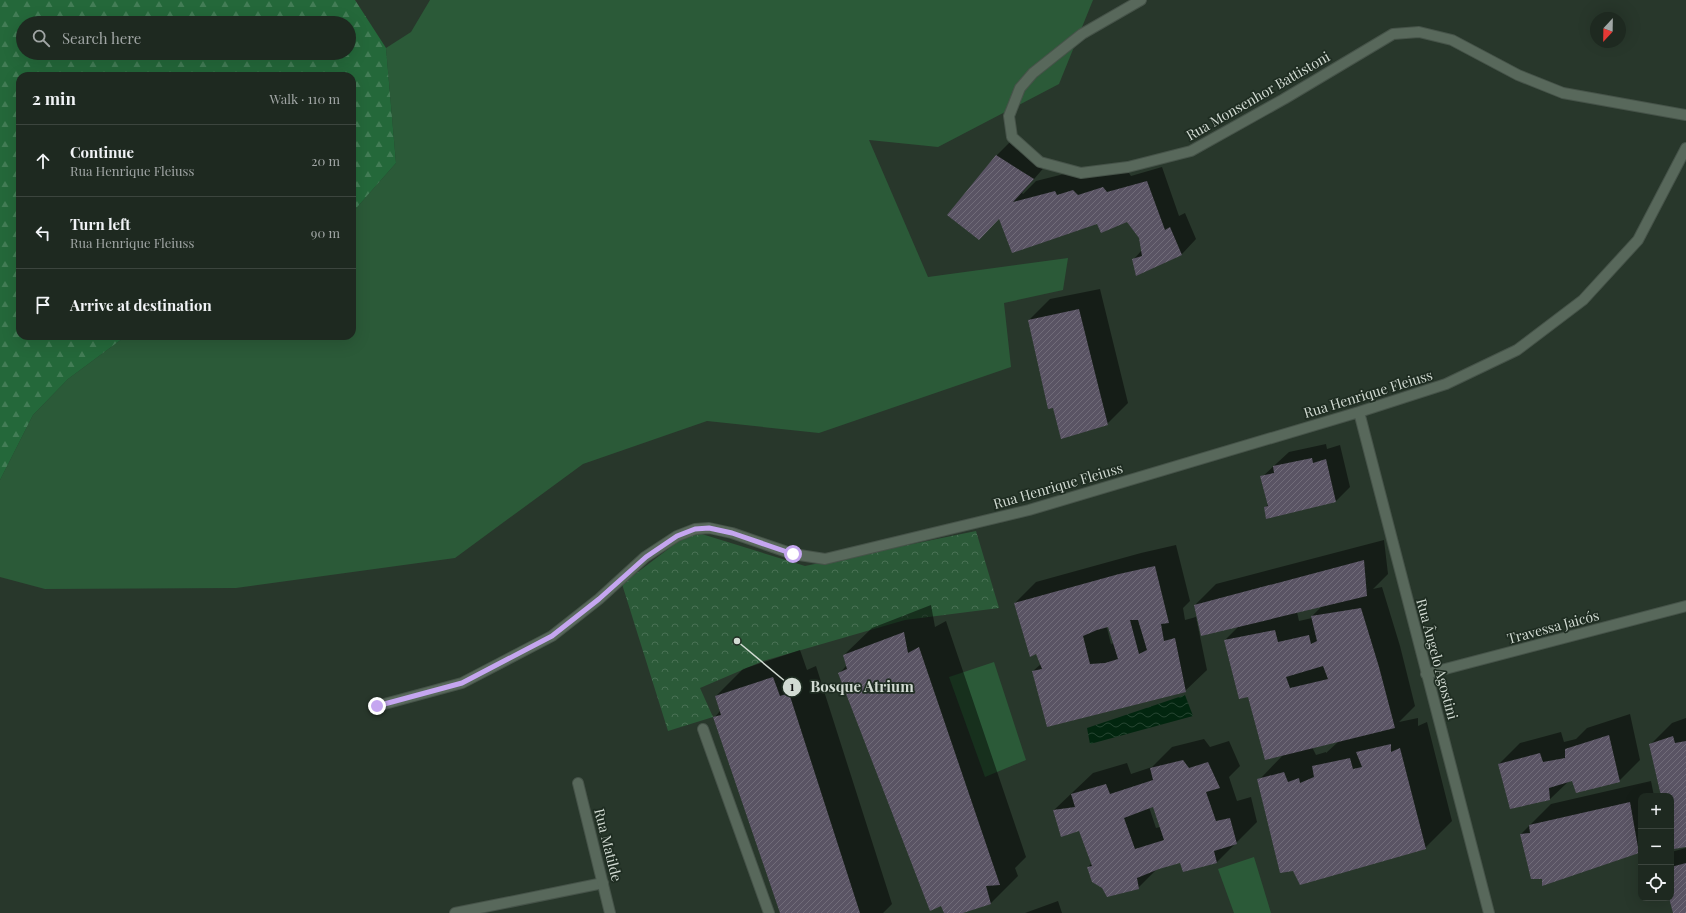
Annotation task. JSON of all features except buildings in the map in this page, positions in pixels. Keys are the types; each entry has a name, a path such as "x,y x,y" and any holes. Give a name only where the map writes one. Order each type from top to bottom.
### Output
{"street":[{"name":"Rua Monsenhor Battistoni","path":"1141,0 1082,34 1033,73 1020,88 1009,116 1012,137 1040,162 1081,173 1128,167 1191,151 1284,99 1393,34 1419,32 1452,40 1518,75 1563,93 1686,116"},
{"name":"Rua Henrique Fleiuss","path":"377,706 462,683 552,636 599,599 646,557 677,536 695,529 709,528 732,533 793,554 825,559 1029,510 1358,412 1446,384 1517,350 1583,300 1638,240 1686,148"},
{"name":"Rua Ângelo Agostini","path":"1358,412 1489,913"},
{"name":"Travessa Jaicós","path":"1426,674 1686,606"},
{"path":"703,729 769,913"},
{"name":"Rua Matilde","path":"578,783 610,913"},
{"path":"455,913 602,883"}],"green space":[{"path":"0,0 355,0 386,48 396,163 356,208 356,72 16,72 16,340 121,340 68,379 33,415 0,480"},
{"path":"430,0 1093,0 1059,84 938,147 869,140 928,277 1068,258 1063,290 1004,303 1011,367 819,433 707,421 583,464 455,558 236,588 45,589 0,577 0,480 33,415 68,379 121,340 356,340 356,208 396,163 386,48 411,32"},
{"path":"692,531 805,566 976,531 999,608 905,620 763,661 700,688 713,717 668,731 622,584"},
{"path":"994,662 1026,760 985,777 949,677"},
{"path":"1254,857 1271,913 1234,913 1218,869"}],"water":[{"path":"1185,695 1193,716 1090,744 1087,728"}],"place":[{"name":"Bosque Atrium","path":"737,641"}],"route":[{"path":"377,706 462,683 552,636 599,599 646,557 677,536 695,529 709,528 732,533 793,554"}]}
